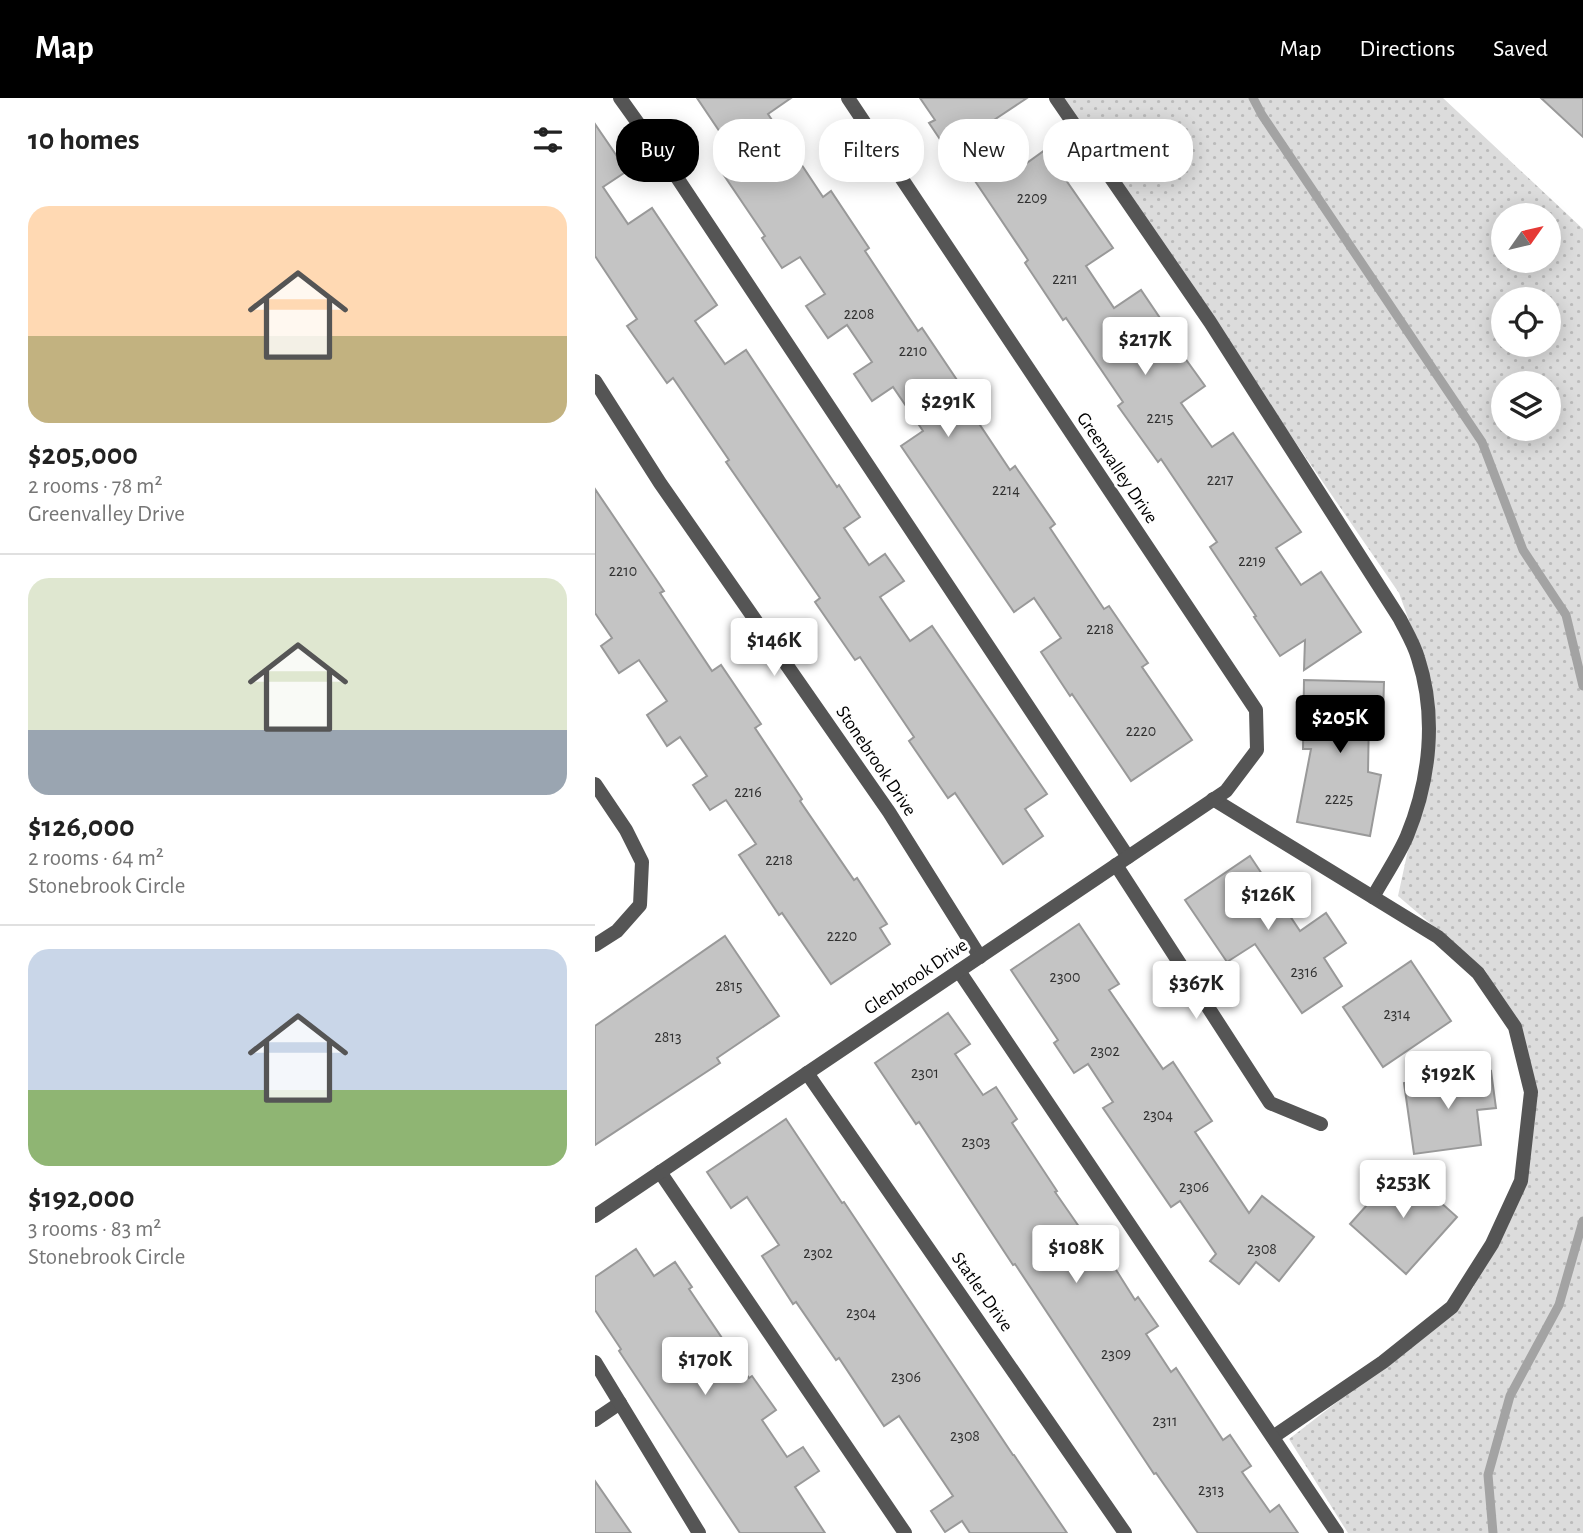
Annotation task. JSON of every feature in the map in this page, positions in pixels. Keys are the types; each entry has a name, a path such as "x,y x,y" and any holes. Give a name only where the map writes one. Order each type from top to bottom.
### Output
{"street":[{"path":"620,98 740,271 1122,861 1270,1103 1321,1124"},
{"name":"Greenvalley Drive","path":"848,98 1257,710 1257,750 1250,760"},
{"path":"1056,98 1210,322 1400,618 1418,656 1428,698 1429,755 1420,799 1406,839 1373,897"},
{"name":"Stonebrook Drive","path":"595,382 660,483 889,812 980,957"},
{"name":"Glenbrook Drive","path":"595,1216 1226,790 1250,760"},
{"path":"595,784 626,830 642,862 640,905 617,931 595,945"},
{"path":"1213,799 1438,937 1478,973 1515,1027 1531,1092 1521,1181 1492,1244 1452,1307 1383,1362 1273,1437"},
{"path":"959,971 1337,1533"},
{"name":"Statler Drive","path":"807,1073 1125,1533"},
{"path":"660,1172 905,1533"},
{"path":"595,1362 699,1533"},
{"path":"595,1420 620,1403"}],"shaded area":[{"path":"1059,98 1443,98 1555,203 1491,203 1491,273 1561,273 1561,208 1583,229 1583,1533 1348,1533 1289,1439 1450,1315 1473,1288 1527,1182 1537,1087 1518,1026 1485,970 1398,896 1431,744 1425,665 1399,593 1117,182 1193,182 1193,119 1073,119"}],"building":[{"path":"697,98 791,98 768,114 771,119 713,119 713,122"},
{"path":"920,98 1027,98 996,119 938,119 938,136 929,123 935,120"},
{"path":"1541,98 1583,98 1583,137"},
{"path":"595,124 616,155 616,178 603,187 628,224 652,208 717,305 695,321 725,364 746,350 860,517 844,528 869,565 885,554 904,581 880,597 910,641 932,626 1047,794 1025,809 1043,836 1003,864 955,793 948,798 909,741 914,737 860,657 855,660 815,602 820,598 726,462 729,460 673,378 667,383 627,326 637,319 595,256"},
{"path":"1043,151 1043,182 1067,182 1113,248 1086,266 1114,308 1141,290 1162,321 1159,322 1205,386 1181,403 1212,447 1233,433 1301,532 1276,548 1301,585 1321,572 1361,632 1304,670 1305,640 1280,656 1210,547 1217,542 1161,459 1158,462 1118,406 1123,402 1066,318 1063,320 1025,263 1028,260 976,182 1029,182 1029,161"},
{"path":"805,170 823,197 831,191 869,248 865,251 918,331 922,328 961,386 956,389 1010,470 1015,466 1055,524 1050,528 1104,609 1109,606 1148,663 1142,667 1192,740 1131,781 1041,652 1061,638 1034,598 1014,612 901,446 923,431 893,387 872,401 854,374 872,362 847,325 828,338 806,306 825,294 800,257 782,268 762,238 765,236 728,182 805,182"},
{"path":"595,489 664,591 660,593 712,671 721,665 761,724 755,728 802,799 800,801 887,924 880,928 890,944 831,984 782,913 779,915 739,855 756,844 726,800 710,810 693,785 707,776 680,737 667,746 647,715 667,701 639,660 619,673 601,646 612,638 595,613"},
{"path":"1304,680 1384,682 1383,716 1369,715 1368,772 1381,775 1370,836 1297,822 1311,749 1303,749"},
{"path":"1250,856 1300,931 1326,913 1346,943 1324,958 1342,986 1302,1013 1255,944 1227,962 1185,900"},
{"path":"1079,924 1119,984 1109,990 1163,1069 1173,1062 1212,1121 1195,1132 1249,1213 1262,1196 1314,1237 1279,1281 1256,1262 1239,1284 1210,1261 1216,1254 1180,1201 1171,1207 1103,1108 1113,1102 1088,1064 1074,1073 1054,1043 1058,1040 1011,970"},
{"path":"725,936 779,1016 717,1058 720,1063 595,1145 595,1026"},
{"path":"1411,961 1451,1021 1383,1067 1343,1007"},
{"path":"948,1013 970,1044 955,1054 983,1095 996,1087 1017,1119 1012,1123 1057,1191 1055,1192 1082,1231 1089,1227 1135,1300 1138,1297 1158,1326 1146,1334 1171,1372 1176,1368 1223,1440 1230,1435 1251,1466 1242,1472 1270,1512 1279,1505 1298,1533 1198,1533 1156,1473 1154,1474 919,1122 916,1124 875,1063"},
{"path":"1491,1071 1496,1108 1477,1110 1481,1145 1414,1154 1404,1083"},
{"path":"786,1119 1067,1533 970,1533 962,1521 945,1532 931,1511 953,1496 899,1416 884,1426 839,1358 836,1360 796,1302 793,1304 762,1256 779,1245 747,1197 731,1208 707,1172"},
{"path":"1401,1167 1457,1217 1406,1274 1350,1224"},
{"path":"636,1249 654,1276 675,1262 692,1287 689,1289 749,1378 752,1376 776,1410 762,1420 787,1457 803,1447 819,1471 795,1487 825,1533 740,1533 704,1479 595,1310 595,1277"},
{"path":"595,1481 631,1533 595,1533"}],"waterway":[{"path":"1253,98 1482,442 1523,550 1566,615 1583,686"},
{"path":"1493,1533 1488,1475 1510,1396 1559,1305 1583,1221"}]}
